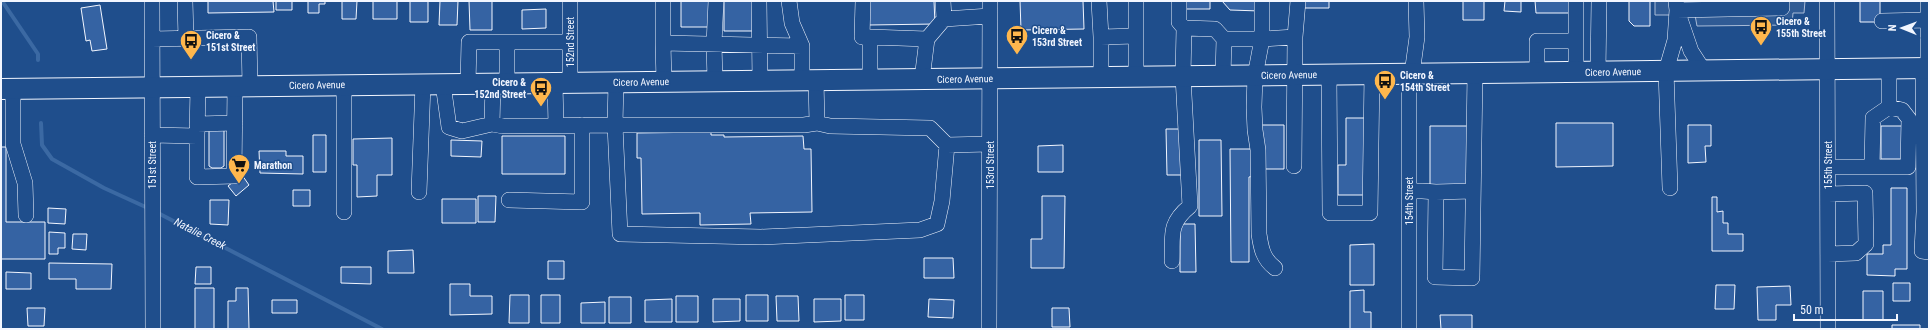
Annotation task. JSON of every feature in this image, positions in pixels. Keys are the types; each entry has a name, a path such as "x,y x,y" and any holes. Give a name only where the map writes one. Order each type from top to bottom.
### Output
{"main road":[{"name":"Cicero Avenue","path":"7,89 1927,68"}],"street":[{"name":"151st Street","path":"152,1 153,329"},
{"path":"185,1 186,39"},
{"name":"152nd Street","path":"556,126 570,42 570,1"},
{"path":"663,1 664,82"},
{"path":"715,81 714,44 716,1"},
{"path":"759,1 760,81"},
{"path":"789,1 792,24 802,46 809,80 824,124"},
{"path":"862,1 862,37 927,39"},
{"path":"943,1 944,19"},
{"path":"1099,1 1101,77"},
{"path":"1136,1 1136,77"},
{"path":"1172,261 1173,226 1180,214 1190,206 1183,76 1184,28 1179,22 1179,1"},
{"path":"1262,1 1262,39 1255,76 1254,107 1255,130 1258,144 1259,234 1261,247 1267,262 1274,268"},
{"path":"1294,166 1294,75 1298,1"},
{"name":"154th Street","path":"1409,329 1410,74 1417,37 1416,1"},
{"path":"1576,1 1576,72"},
{"path":"1598,72 1599,1"},
{"path":"1677,6 1782,8 1782,1"},
{"name":"155th Street","path":"1827,1 1828,329"},
{"path":"1928,1 1926,212 1922,251 1929,252"},
{"path":"1677,6 1691,51 1704,71"},
{"path":"1670,188 1666,71 1675,40 1677,6"},
{"path":"922,79 927,39 944,19 990,8"},
{"name":"153rd Street","path":"989,329 991,78 990,8"},
{"path":"1882,21 1928,20"},
{"path":"1184,28 1215,30 1224,39 1262,39 1295,36"},
{"path":"1101,37 1136,36"},
{"path":"152,40 249,37 243,86 235,123 234,176 197,177 198,87"},
{"path":"870,37 870,80"},
{"path":"1224,39 1224,76"},
{"path":"1537,73 1537,41 1576,41"},
{"path":"468,84 469,42 570,42"},
{"path":"492,124 507,42"},
{"path":"663,43 802,46"},
{"path":"1889,69 1889,107"},
{"path":"1436,192 1435,277 1472,278 1472,192 1475,73"},
{"path":"1330,75 1330,213 1370,213 1372,74"},
{"path":"616,82 620,234 761,236 920,230 937,224 942,202 947,145"},
{"path":"419,192 423,84"},
{"path":"443,84 449,127 462,131 492,124 503,126 582,126 824,124 930,128 947,145 990,144"},
{"path":"344,85 344,212"},
{"path":"7,89 14,144 25,183 26,215"},
{"path":"1828,167 1872,167 1908,167 1909,119 1902,110 1889,107 1873,118 1872,167"},
{"path":"152,135 197,130 235,123"},
{"path":"509,200 582,202 582,126"},
{"path":"1409,190 1472,192"},
{"path":"1828,194 1865,193 1866,244 1856,252 1828,254"}],"shaded area":[{"path":"1655,1 1805,1 1804,13 1793,13 1792,25 1697,26 1695,15 1655,15"}],"building":[{"path":"208,1 273,1 274,12 208,13"},
{"path":"276,1 292,1 292,10 276,10"},
{"path":"308,1 325,1 325,4 319,4 319,13 308,13"},
{"path":"342,1 357,1 356,19 342,19"},
{"path":"373,1 397,1 397,19 373,19"},
{"path":"410,1 428,1 428,22 410,22"},
{"path":"440,1 458,1 457,25 439,25"},
{"path":"469,1 492,1 492,30 470,30"},
{"path":"681,1 711,1 711,27 681,27"},
{"path":"724,1 755,1 755,31 724,31"},
{"path":"869,1 934,1 935,24 869,25"},
{"path":"1020,1 1083,1 1084,29 1021,30"},
{"path":"1185,1 1210,1 1210,9 1185,9"},
{"path":"1222,1 1260,1 1260,11 1230,10"},
{"path":"1304,1 1329,1 1329,8 1304,8"},
{"path":"1463,1 1484,1 1484,20 1463,20"},
{"path":"1505,1 1521,1 1521,12 1504,11"},
{"path":"1535,1 1569,1 1569,13 1536,13"},
{"path":"1629,1 1650,1 1650,26 1634,26 1629,21"},
{"path":"1860,1 1880,1 1880,22 1860,22"},
{"path":"100,5 107,49 92,51 90,40 86,41 81,8"},
{"path":"546,9 546,28 522,29 522,10"},
{"path":"1346,118 1366,118 1366,195 1338,195 1338,165 1346,165"},
{"path":"1556,123 1613,123 1613,166 1556,167"},
{"path":"1262,125 1284,125 1284,169 1262,169"},
{"path":"1688,125 1711,125 1711,146 1705,146 1706,162 1688,163"},
{"path":"1430,126 1472,126 1472,185 1430,185"},
{"path":"1881,126 1904,126 1904,159 1881,159"},
{"path":"209,127 224,127 224,166 221,168 212,168 209,166"},
{"path":"1166,129 1182,129 1183,175 1167,175"},
{"path":"711,132 711,135 724,135 724,137 803,136 804,149 811,149 812,212 750,213 751,224 700,225 700,213 642,214 641,158 637,158 637,133"},
{"path":"313,135 326,135 326,172 313,172"},
{"path":"502,136 565,136 565,174 502,174"},
{"path":"392,138 392,175 377,175 377,196 357,197 357,165 353,165 353,139"},
{"path":"451,140 482,141 481,157 451,156"},
{"path":"1199,140 1221,140 1222,216 1199,216"},
{"path":"1063,145 1063,172 1038,172 1038,146"},
{"path":"1,147 6,147 6,222 45,222 45,259 1,259"},
{"path":"1230,149 1254,149 1254,176 1249,177 1249,262 1231,262"},
{"path":"259,151 286,151 286,156 303,156 303,174 260,173"},
{"name":"Marathon","path":"242,175 249,185 236,196 228,186"},
{"path":"1891,188 1907,188 1907,269 1895,269 1895,276 1867,275 1867,254 1883,254 1883,245 1891,245"},
{"path":"293,190 310,190 310,206 293,206"},
{"path":"478,196 496,196 495,222 478,222"},
{"path":"1042,196 1065,196 1064,268 1031,268 1031,239 1042,239"},
{"path":"1712,197 1717,197 1717,212 1723,211 1723,223 1728,223 1728,234 1743,234 1743,251 1712,251"},
{"path":"442,199 476,199 476,223 442,223"},
{"path":"210,200 229,200 228,225 210,224"},
{"path":"48,208 66,209 65,224 48,223"},
{"path":"1180,224 1195,224 1196,272 1180,272"},
{"path":"49,232 65,233 65,248 58,248 58,254 49,254"},
{"path":"73,234 87,234 86,250 72,249"},
{"path":"1374,244 1374,285 1350,285 1350,245"},
{"path":"413,250 414,273 388,273 388,251"},
{"path":"924,258 953,258 954,278 924,278"},
{"path":"548,261 564,261 564,279 548,279"},
{"path":"49,263 112,264 111,289 76,289 76,279 49,279"},
{"path":"196,267 211,267 211,284 195,284"},
{"path":"341,267 371,267 371,284 341,283"},
{"path":"6,272 31,273 31,289 6,289"},
{"path":"1893,283 1910,283 1910,301 1893,301"},
{"path":"450,284 470,284 470,296 492,296 492,314 450,315"},
{"path":"1716,285 1735,285 1734,309 1715,309"},
{"path":"1790,286 1791,305 1776,305 1776,320 1758,320 1757,287"},
{"path":"195,288 214,288 214,329 195,329"},
{"path":"236,288 248,288 249,329 228,329 228,301 236,301"},
{"path":"1364,290 1364,312 1371,312 1371,329 1350,329 1350,291"},
{"path":"1863,291 1883,291 1883,320 1863,320"},
{"path":"510,295 529,295 529,323 509,323"},
{"path":"541,295 560,295 560,323 541,323"},
{"path":"746,295 768,295 768,321 746,321"},
{"path":"845,295 864,295 864,320 845,320"},
{"path":"676,296 698,296 698,322 676,322"},
{"path":"776,296 798,296 799,321 777,321"},
{"path":"609,297 631,297 631,323 609,323"},
{"path":"672,299 672,322 645,322 645,300"},
{"path":"713,299 740,299 740,321 713,322"},
{"path":"814,299 841,299 841,321 814,322"},
{"path":"929,299 954,300 953,318 928,317"},
{"path":"272,300 297,300 297,313 272,313"},
{"path":"605,302 605,323 581,323 581,303"},
{"path":"27,308 45,308 44,326 28,326"},
{"path":"1052,308 1069,308 1070,327 1052,327"},
{"path":"1440,315 1472,315 1472,329 1441,329"},
{"path":"1892,325 1920,325 1920,329 1892,329"}],"waterway":[{"name":"Natalie Creek","path":"2,1 38,54 38,60"},
{"name":"Natalie Creek","path":"41,123 42,145 52,159 104,188 150,209"},
{"name":"Natalie Creek","path":"156,212 382,329"}],"place":[{"name":"Cicero & 155th Street","path":"1761,46"},
{"name":"Cicero & 153rd Street","path":"1017,56"},
{"name":"Cicero & 151st Street","path":"191,60"},
{"name":"Cicero & 154th Street","path":"1385,100"},
{"name":"Cicero & 152nd Street","path":"541,108"},
{"name":"Marathon","path":"239,184"}]}
